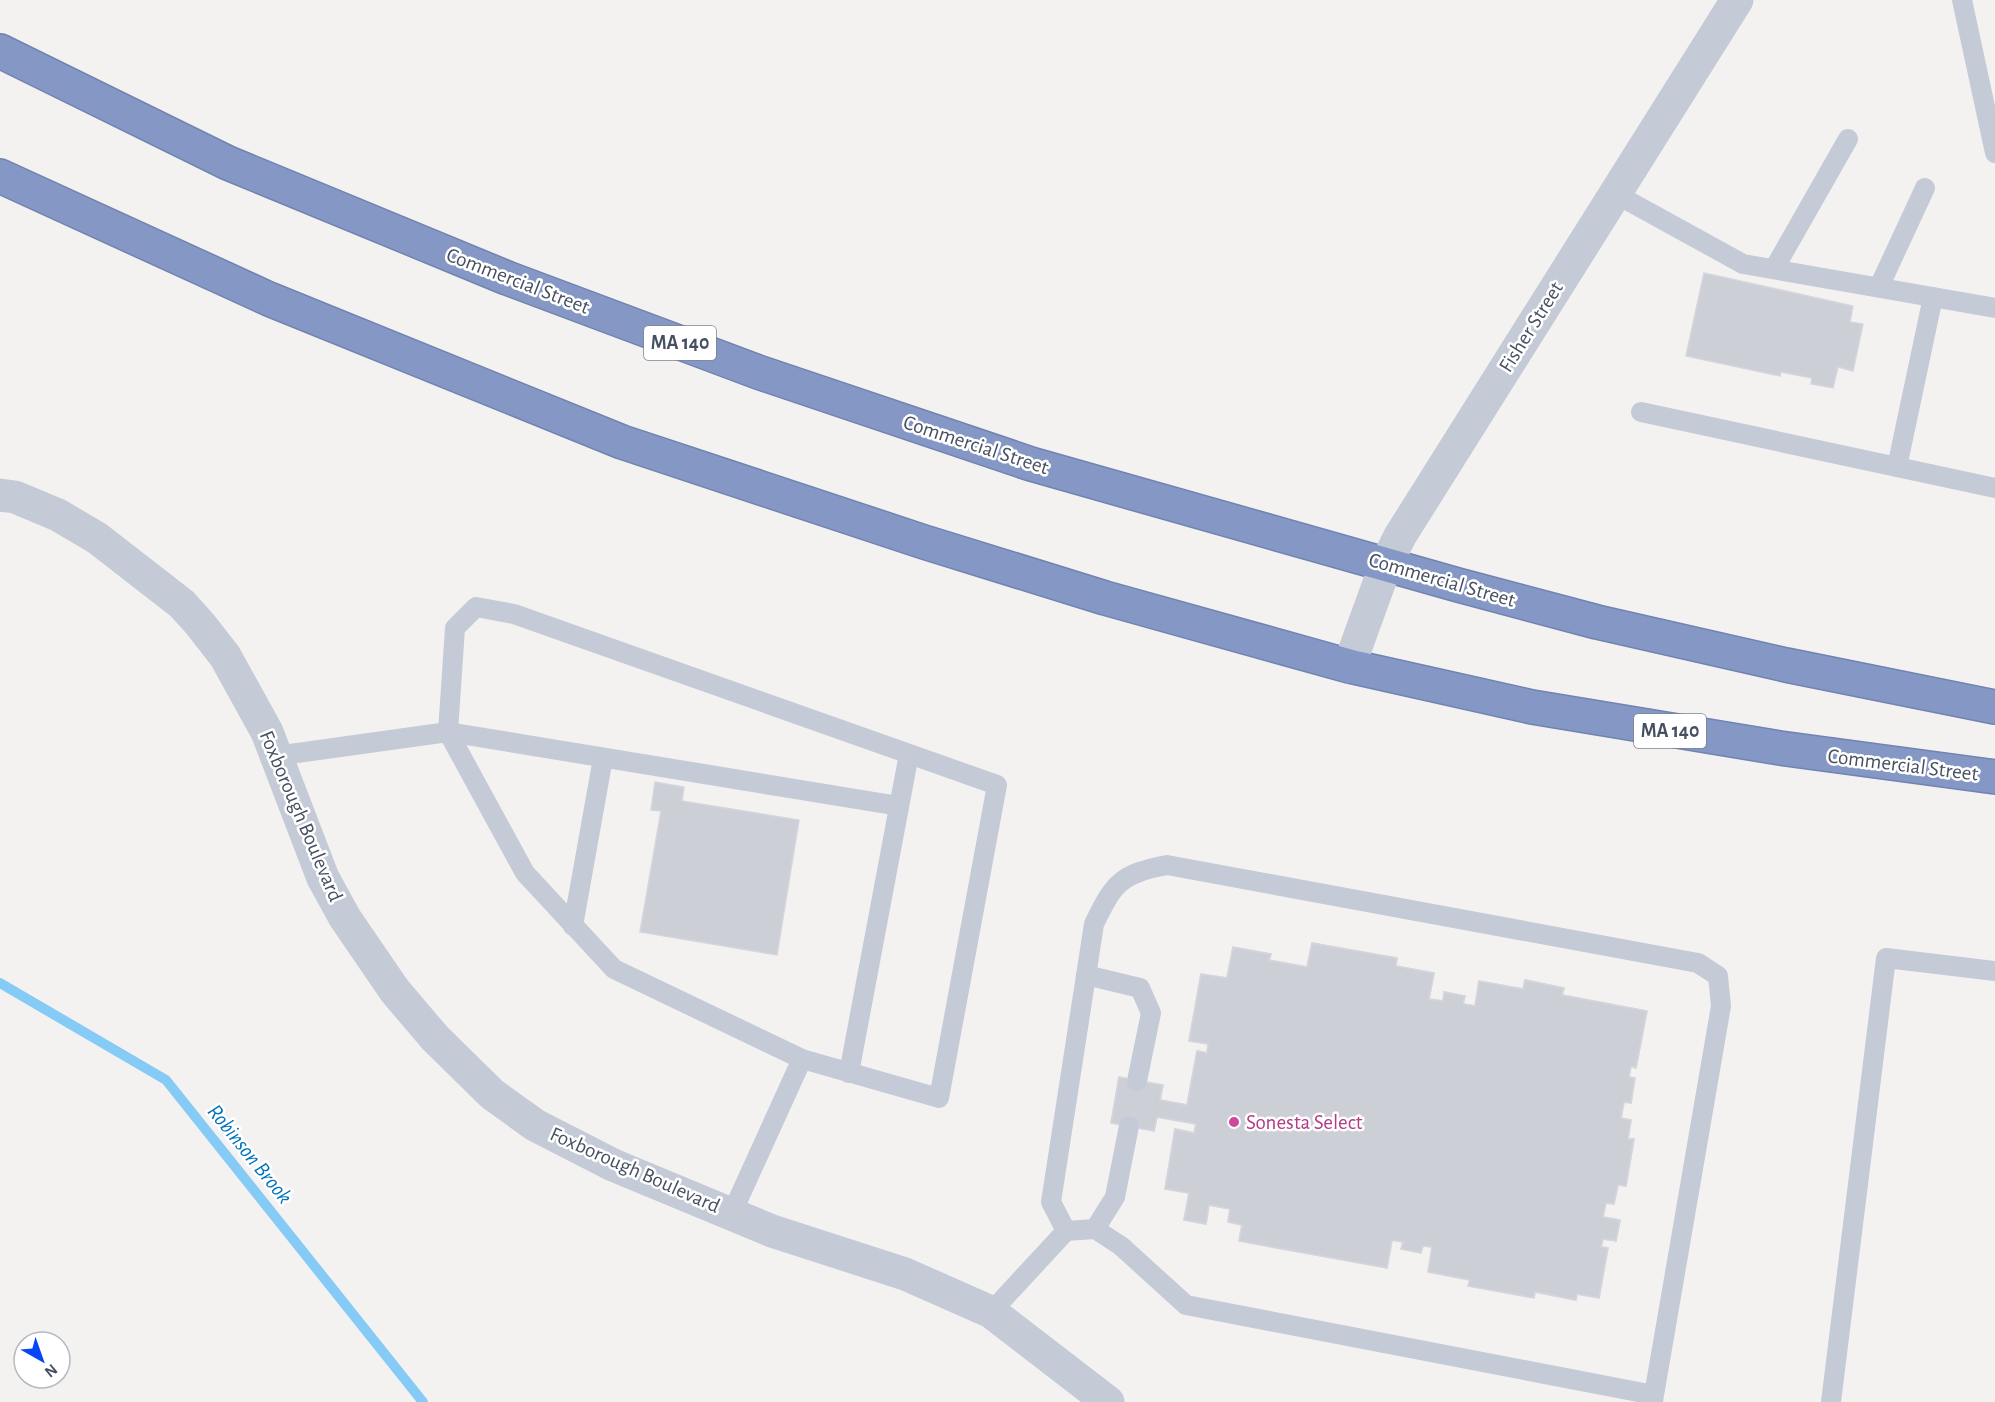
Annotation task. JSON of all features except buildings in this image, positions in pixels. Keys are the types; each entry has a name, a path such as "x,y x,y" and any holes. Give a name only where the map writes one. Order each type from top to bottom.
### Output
{"highway":[{"name":"Commercial Street","path":"0,51 228,164 507,278 747,368 1031,464 1386,564 1659,637 1986,704"},
{"name":"Commercial Street","path":"0,177 269,299 622,442 1045,580 1349,666 1468,694 1656,729 1995,777"}],"street":[{"name":"Fisher Street","path":"1349,666 1386,564 1408,523 1737,0"},
{"name":"Foxborough Boulevard","path":"0,495 15,497 75,524 128,560 182,604 225,656 267,732 323,879 345,918 395,991 435,1038 492,1094 535,1125 613,1165 772,1230 905,1274 991,1312 1107,1402"}],"lane":[{"path":"1962,0 1995,153"},
{"path":"1774,269 1848,139"},
{"path":"1879,287 1925,188"},
{"path":"1614,193 1743,264 1995,308"},
{"path":"1897,467 1933,297"},
{"path":"1641,412 1995,488"},
{"path":"476,607 514,614 909,754 997,785 939,1098 802,1059 678,1002 614,969 525,873 448,732 455,628 476,607"},
{"path":"276,756 448,732 899,806"},
{"path":"849,1073 909,754"},
{"path":"573,926 603,758"},
{"path":"991,1312 1066,1231 1095,1229 1121,1246 1186,1305 1654,1399 1721,1006 1718,976 1698,963 1167,865 1137,870 1112,889 1094,924 1051,1202 1066,1231"},
{"path":"1831,1402 1886,958 1995,971"},
{"path":"1086,975 1140,988 1151,1012 1137,1081"},
{"path":"732,1213 802,1059"},
{"path":"1095,1229 1115,1197 1129,1126"}],"waterway":[{"name":"Robinson Brook","path":"0,983 166,1080 423,1402"}],"place":[{"name":"Sonesta Select","path":"1234,1122"}]}
